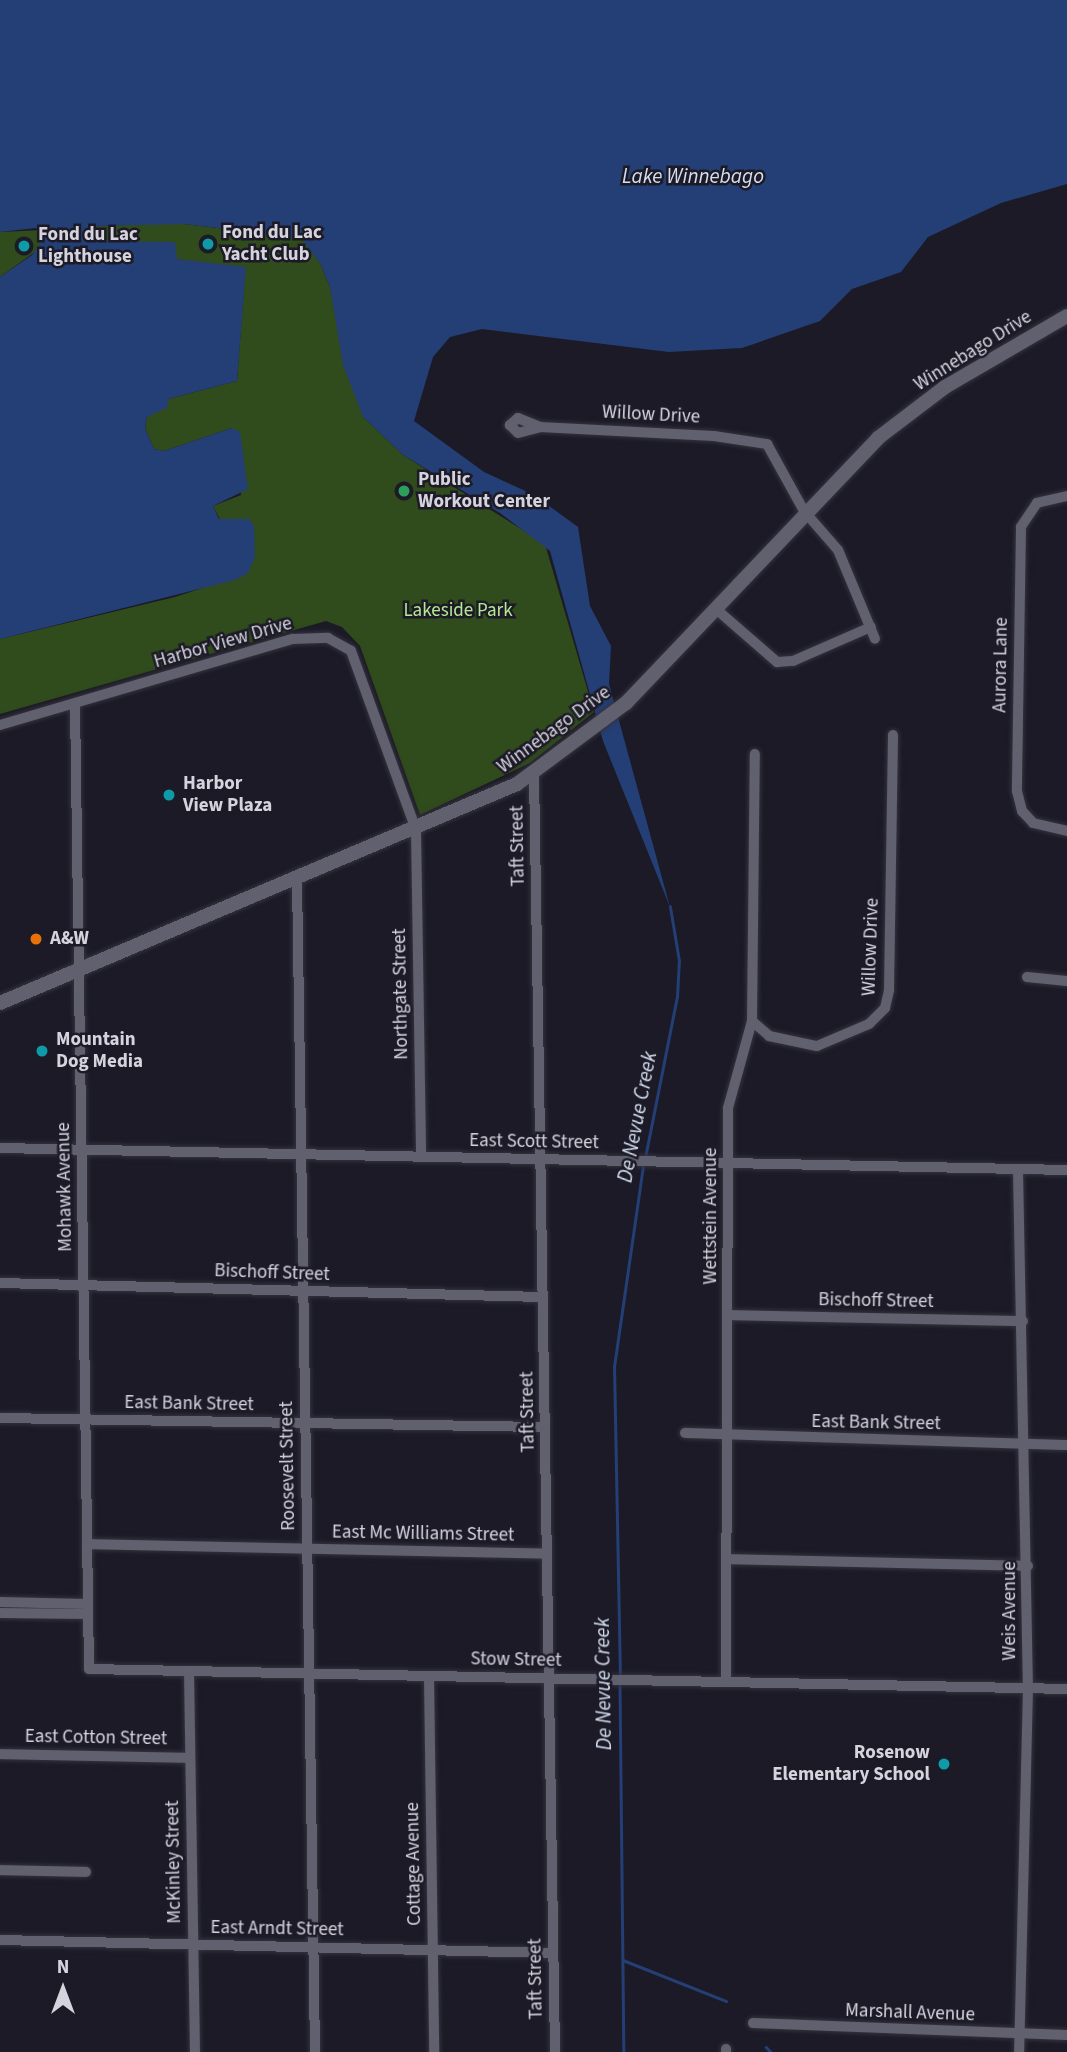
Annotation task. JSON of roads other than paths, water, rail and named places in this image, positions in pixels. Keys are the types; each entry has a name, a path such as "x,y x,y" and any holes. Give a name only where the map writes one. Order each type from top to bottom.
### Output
{"main road":[{"name":"Winnebago Drive","path":"0,1003 416,830 534,772 593,731 626,703 804,511 878,438 923,403 1067,316"}],"street":[{"name":"Willow Drive","path":"540,427 757,440 776,455 804,511 838,550 875,639"},
{"name":"Aurora Lane","path":"1067,496 1037,503 1026,515 1020,531 1017,790 1020,807 1031,822 1048,830 1067,831"},
{"path":"716,609 777,662 793,661 870,627"},
{"name":"Harbor View Drive","path":"0,725 293,639 334,640 355,655 416,830"},
{"name":"Mohawk Avenue","path":"75,704 81,969 89,1669"},
{"name":"Willow Drive","path":"752,1021 769,1036 817,1046 869,1024 885,1008 889,990 893,735"},
{"name":"Wettstein Avenue","path":"726,1682 729,1315 727,1164 730,1095 752,1021 755,754"},
{"name":"Taft Street","path":"534,772 555,2052"},
{"name":"Northgate Street","path":"416,830 421,1157"},
{"name":"Roosevelt Street","path":"297,879 315,2052"},
{"path":"1027,977 1067,981"},
{"name":"East Scott Street","path":"0,1148 1067,1170"},
{"name":"Weis Avenue","path":"1018,1170 1028,1566 1028,1689 1019,2052"},
{"name":"Bischoff Street","path":"0,1283 543,1297"},
{"name":"Bischoff Street","path":"729,1315 1023,1321"},
{"name":"East Bank Street","path":"0,1418 545,1427"},
{"name":"East Bank Street","path":"685,1433 728,1437 1067,1445"},
{"name":"East Mc Williams Street","path":"87,1544 547,1554"},
{"path":"727,1559 1028,1566"},
{"path":"0,1602 87,1609"},
{"path":"0,1613 87,1609"},
{"name":"Stow Street","path":"89,1669 1067,1689"},
{"name":"McKinley Street","path":"189,1671 195,2052"},
{"name":"Cottage Avenue","path":"429,1676 435,2052"},
{"name":"East Cotton Street","path":"0,1754 190,1758"},
{"path":"0,1870 86,1872"},
{"name":"East Arndt Street","path":"0,1940 553,1953"},
{"name":"Marshall Avenue","path":"753,2023 1067,2035"}],"water":[{"name":"Lake Winnebago","path":"0,0 1067,0 1067,184 1001,203 928,237 901,272 852,289 820,321 742,348 669,352 482,329 450,337 433,357 414,421 484,472 534,495 578,527 590,606 611,646 609,684 670,907 603,741 550,551 500,513 403,455 363,417 343,365 330,287 320,263 301,238 184,224 95,226 89,231 95,241 175,242 177,259 246,267 237,381 168,399 168,407 147,417 145,428 154,449 164,451 232,428 240,432 248,489 213,506 219,519 249,519 254,526 255,557 248,573 235,580 0,639 0,277 32,255 45,236 36,228 0,232"}],"waterway":[{"name":"De Nevue Creek","path":"645,1158 677,997 679,961 670,907"},
{"name":"De Nevue Creek","path":"620,1678 614,1367 643,1165"},
{"name":"De Nevue Creek","path":"620,1684 624,2052"},
{"path":"623,1960 726,2001"},
{"path":"766,2047 771,2052"}],"place":[{"name":"Fond du Lac Yacht Club","path":"208,244"},
{"name":"Fond du Lac Lighthouse","path":"24,246"},
{"name":"Public Workout Center","path":"404,491"},
{"name":"Harbor View Plaza","path":"169,795"},
{"name":"A&W","path":"36,939"},
{"name":"Mountain Dog Media","path":"42,1051"},
{"name":"Rosenow Elementary School","path":"944,1764"}],"park label":[{"name":"Lakeside Park","path":"458,611"}]}
